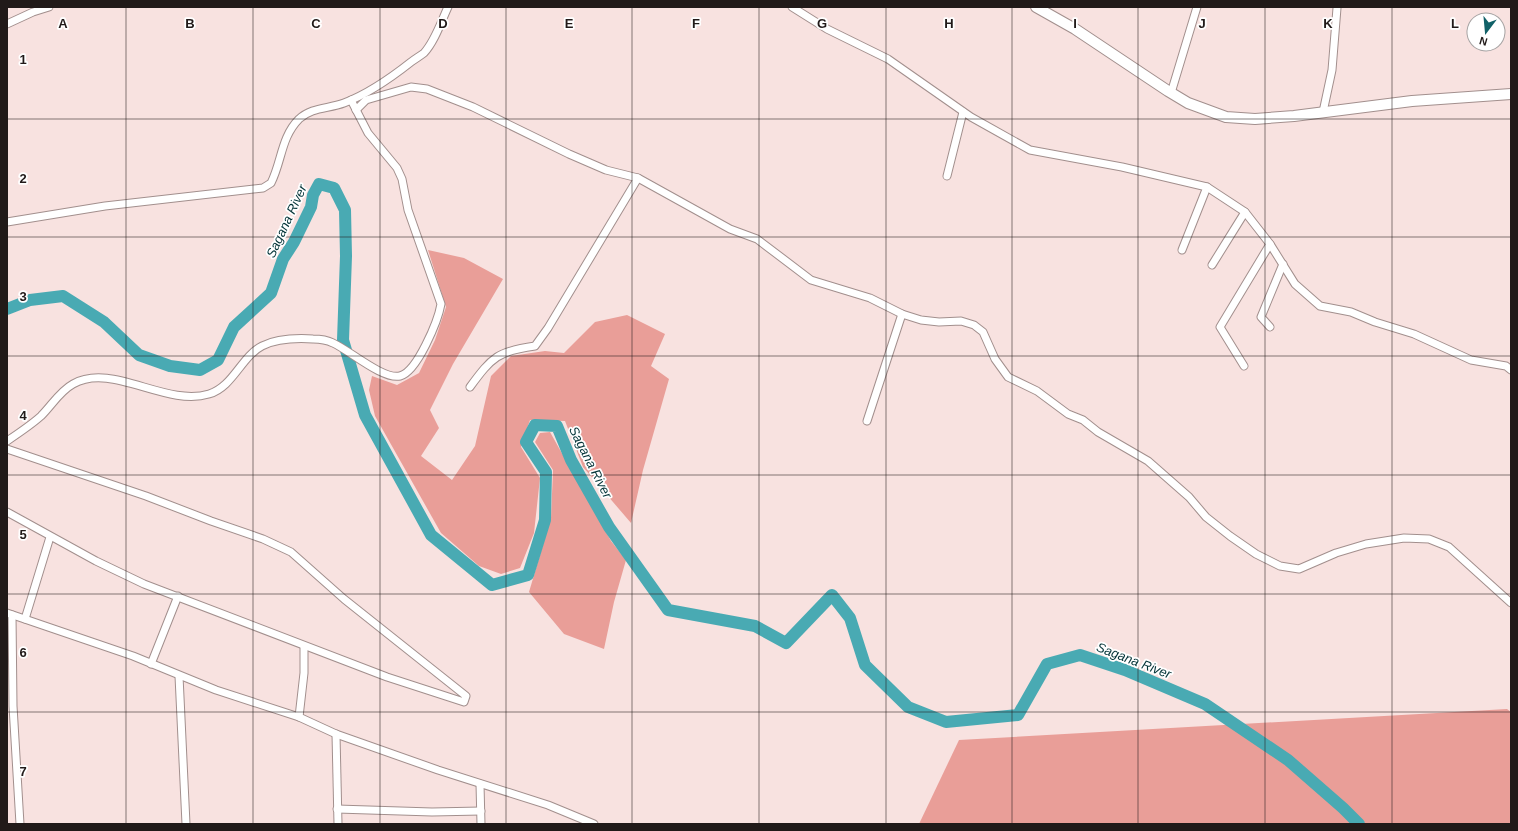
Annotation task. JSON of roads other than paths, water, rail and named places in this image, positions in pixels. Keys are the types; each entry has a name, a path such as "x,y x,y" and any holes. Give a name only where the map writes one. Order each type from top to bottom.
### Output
{"street":[{"path":"7,24 33,12 49,7"},
{"path":"7,222 142,201 263,188 272,183 288,132 298,120 305,114 315,109 343,104 351,100 402,69 424,53 435,35 448,7"},
{"path":"792,7 827,29 888,59 963,112 1030,150 1122,167 1207,187 1245,212 1270,244 1295,284 1320,306 1351,312 1375,322 1414,334 1471,360 1506,366 1511,370"},
{"path":"1036,7 1075,29 1188,103 1226,117 1255,119 1412,101 1511,94"},
{"path":"1171,93 1197,7"},
{"path":"1323,112 1332,70 1337,8"},
{"path":"356,110 366,100 371,98 411,87 427,88 606,170 638,178 730,229 757,239 811,280 870,298 902,314 921,320 939,322 961,321 974,325 983,332 995,359 1008,377 1037,391 1068,414 1083,420 1098,432 1148,461 1189,497 1206,517 1256,554 1280,566 1299,569 1336,553 1366,544 1404,538 1429,539 1448,547 1511,603"},
{"path":"7,440 41,416 65,389 86,379 115,380 170,394 203,395 219,389 254,352 263,346 300,338 321,339 332,342 384,373 399,376 404,374 419,356 427,341 440,313 441,304 408,210 402,179 397,168 368,133 351,100"},
{"path":"947,176 963,112"},
{"path":"470,387 488,363 502,353 535,346 638,178"},
{"path":"1182,250 1207,187"},
{"path":"1212,265 1245,212"},
{"path":"1244,366 1220,327 1270,244"},
{"path":"1270,327 1261,317 1283,264"},
{"path":"867,421 902,314"},
{"path":"7,449 146,496 263,539 291,552 344,599 466,696 464,702 387,677 144,584 50,537 7,512"},
{"path":"25,619 50,537"},
{"path":"151,664 178,596"},
{"path":"20,824 9,614 151,664 216,690 299,717 336,734 548,806 594,824"},
{"path":"299,717 304,673 304,646"},
{"path":"179,676 186,824"},
{"path":"336,734 338,824"},
{"path":"480,784 481,824"},
{"path":"338,809 432,812 481,811"}],"waterway":[{"name":"Sagana River","path":"7,309 30,300 63,296 104,322 139,355 170,366 200,370 218,360 234,327 271,293 283,259 294,242 311,207 313,195 319,184 334,188 345,210 346,256 343,340 365,415 431,535 492,585 528,575 545,520 546,472 526,442 535,425 557,426 571,460 609,527 668,610 755,626 786,643 832,595 850,618 865,665 908,707 946,722 1018,715 1047,664 1080,655 1125,670 1205,704 1288,760 1359,824"}]}
